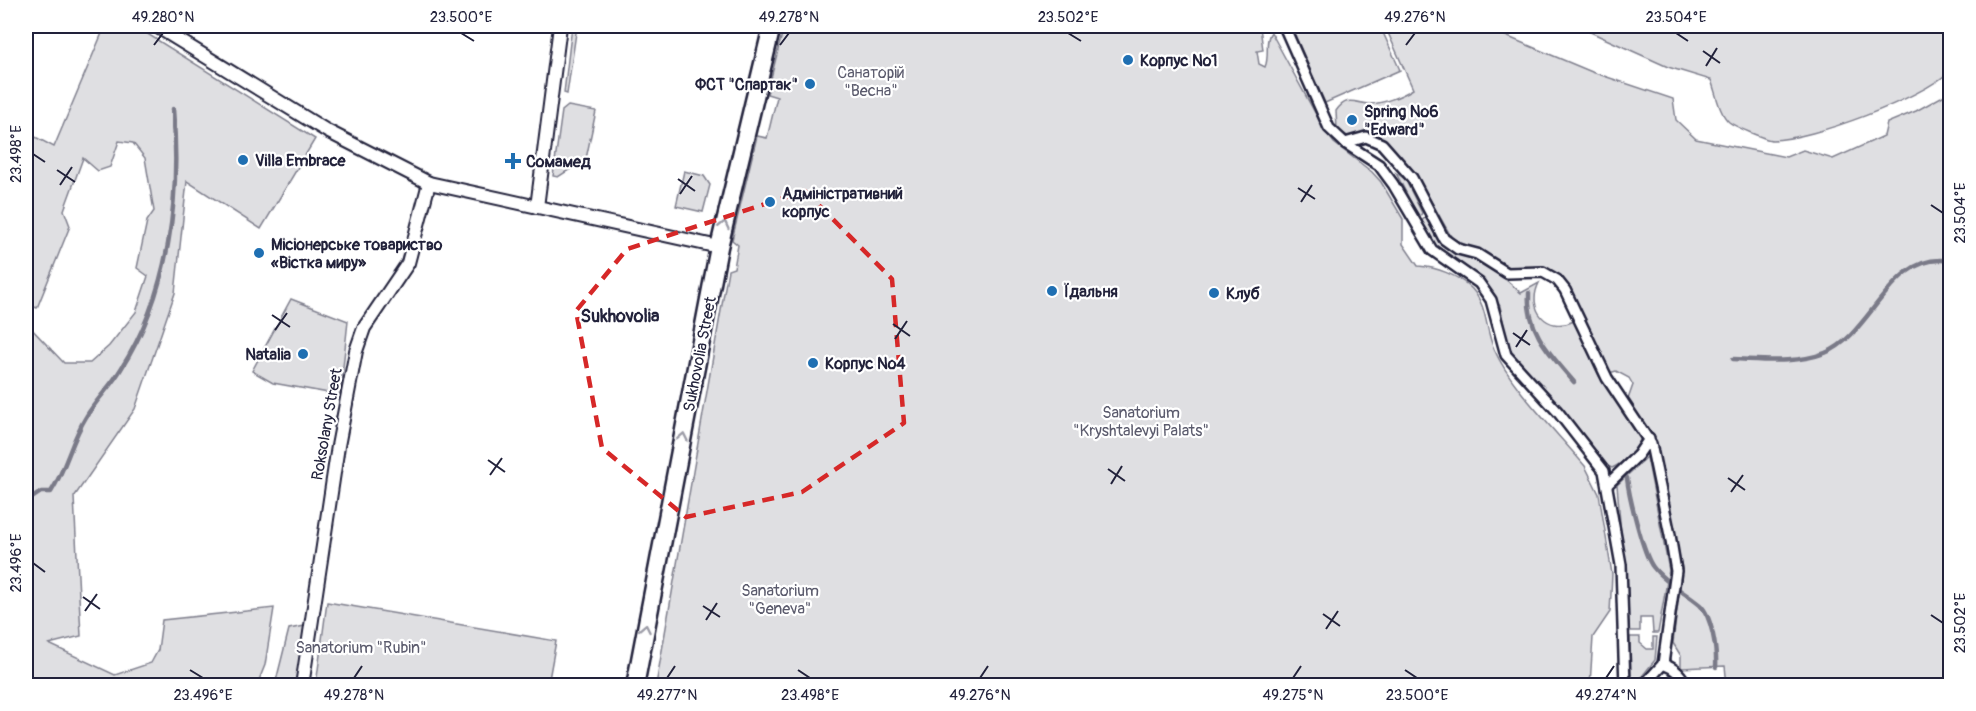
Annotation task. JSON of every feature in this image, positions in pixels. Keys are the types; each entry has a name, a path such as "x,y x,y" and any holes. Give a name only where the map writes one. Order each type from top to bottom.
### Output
{"street":[{"path":"156,26 327,131 429,183 719,247"},
{"path":"537,207 560,26"},
{"name":"Sukhovolia Street","path":"635,686 719,247 772,26"},
{"path":"1284,26 1329,128 1345,144 1379,165 1393,184 1432,250 1479,282 1491,300 1506,355 1558,412 1604,471 1621,565 1625,686"},
{"path":"1345,144 1366,137 1382,144 1412,178 1444,238 1458,249 1477,254 1507,273 1543,272 1557,280 1565,290 1607,378 1649,440 1676,571 1663,664 1643,686"},
{"name":"Roksolany Street","path":"302,686 338,446 356,351 364,328 408,264 429,183"},
{"path":"1608,484 1638,455 1649,440"},
{"path":"1663,664 1673,668 1683,677 1686,686"}],"highlighted area":[{"path":"805,191 892,279 904,423 802,492 686,517 602,448 576,311 627,249"}],"green space":[{"path":"105,26 135,26 315,139 261,229 187,181 175,293 135,409 74,497 81,636 49,644 115,675 151,663 158,650 162,620 274,608 265,665 257,685 26,685 26,323 64,363 90,363 109,346 136,312 148,276 137,268 147,221 154,211 145,158 133,143 119,141 110,167 98,171 83,158 64,210 70,226 37,308 26,304 26,272 31,258 26,254 26,132 54,147"},
{"path":"572,26 577,26 567,94 564,93"},
{"name":"Sanatorium \"Kryshtalevyi Palats\"","path":"784,26 1245,26 1246,29 1260,27 1263,50 1257,51 1259,64 1265,67 1271,32 1325,131 1334,143 1372,172 1381,182 1403,219 1403,244 1418,266 1446,273 1472,289 1484,311 1494,349 1511,379 1585,466 1599,494 1612,574 1610,612 1593,637 1590,685 656,685 728,270 734,268 738,245 732,240 757,136 767,138 777,97 767,94"},
{"path":"1291,26 1380,26 1400,70 1325,103"},
{"path":"1385,26 1482,26 1592,72 1673,99 1676,120 1696,139 1786,157 1803,150 1833,159 1884,136 1887,123 1916,111 1950,92 1950,685 1727,685 1725,666 1681,668 1681,656 1673,643 1682,568 1656,442 1627,402 1633,385 1629,378 1616,371 1609,373 1562,279 1545,269 1510,268 1452,238 1416,175 1381,139 1369,133 1352,139 1337,129 1336,111 1344,103 1351,101 1380,103 1413,89"},
{"path":"1577,26 1942,26 1950,30 1950,71 1916,93 1866,116 1812,133 1772,140 1729,122 1720,108 1711,80 1668,67"},
{"path":"568,106 596,111 586,159 558,177 553,176 562,111"},
{"path":"684,171 704,176 710,185 703,212 676,206"},
{"path":"1396,173 1405,179 1422,213 1419,218"},
{"path":"1425,217 1442,242 1486,265 1521,293 1539,283 1535,302 1537,310 1548,322 1564,324 1574,321 1599,376 1641,438 1629,456 1612,468 1603,464 1524,366 1509,351 1500,306 1482,280 1439,252 1421,222"},
{"name":"Natalia","path":"291,299 348,321 340,395 273,383 252,371"},
{"path":"1647,457 1669,570 1658,633 1653,633 1652,618 1640,618 1640,631 1629,631 1617,485"},
{"name":"Sanatorium \"Rubin\"","path":"327,602 556,641 549,679 595,685 316,685"},
{"path":"305,626 295,685 275,685 289,629"},
{"path":"1630,637 1640,637 1640,643 1647,649 1653,649 1653,637 1657,637 1655,660 1635,685 1631,685"}],"waterway":[{"path":"26,502 41,492 51,492 81,426 121,369 150,309 161,277 173,210 175,176 173,109"},
{"path":"1733,359 1791,360 1825,353 1841,344 1856,330 1883,296 1912,268 1930,261 1950,261"},
{"path":"1529,293 1529,307 1536,331 1549,352 1574,382"},
{"path":"1627,478 1630,498 1649,560 1663,578 1704,610 1713,634 1716,667"}],"place":[{"name":"Корпус №1","path":"1128,60"},
{"name":"ФСТ \"Спартак\"","path":"810,84"},
{"name":"Spring №6 \"Edward\"","path":"1352,120"},
{"name":"Villa Embrace","path":"243,160"},
{"name":"Сомамед","path":"513,161"},
{"name":"Адміністративний корпус","path":"770,202"},
{"name":"Місіонерське товариство «Вістка миру»","path":"259,253"},
{"name":"Їдальня","path":"1052,291"},
{"name":"Клуб","path":"1214,293"},
{"name":"Natalia","path":"303,354"},
{"name":"Корпус №4","path":"813,363"}],"district":[{"name":"Sukhovolia","path":"620,316"}],"park label":[{"name":"Санаторій \"Весна\"","path":"871,81"},
{"name":"Sanatorium \"Geneva\"","path":"780,599"}]}
